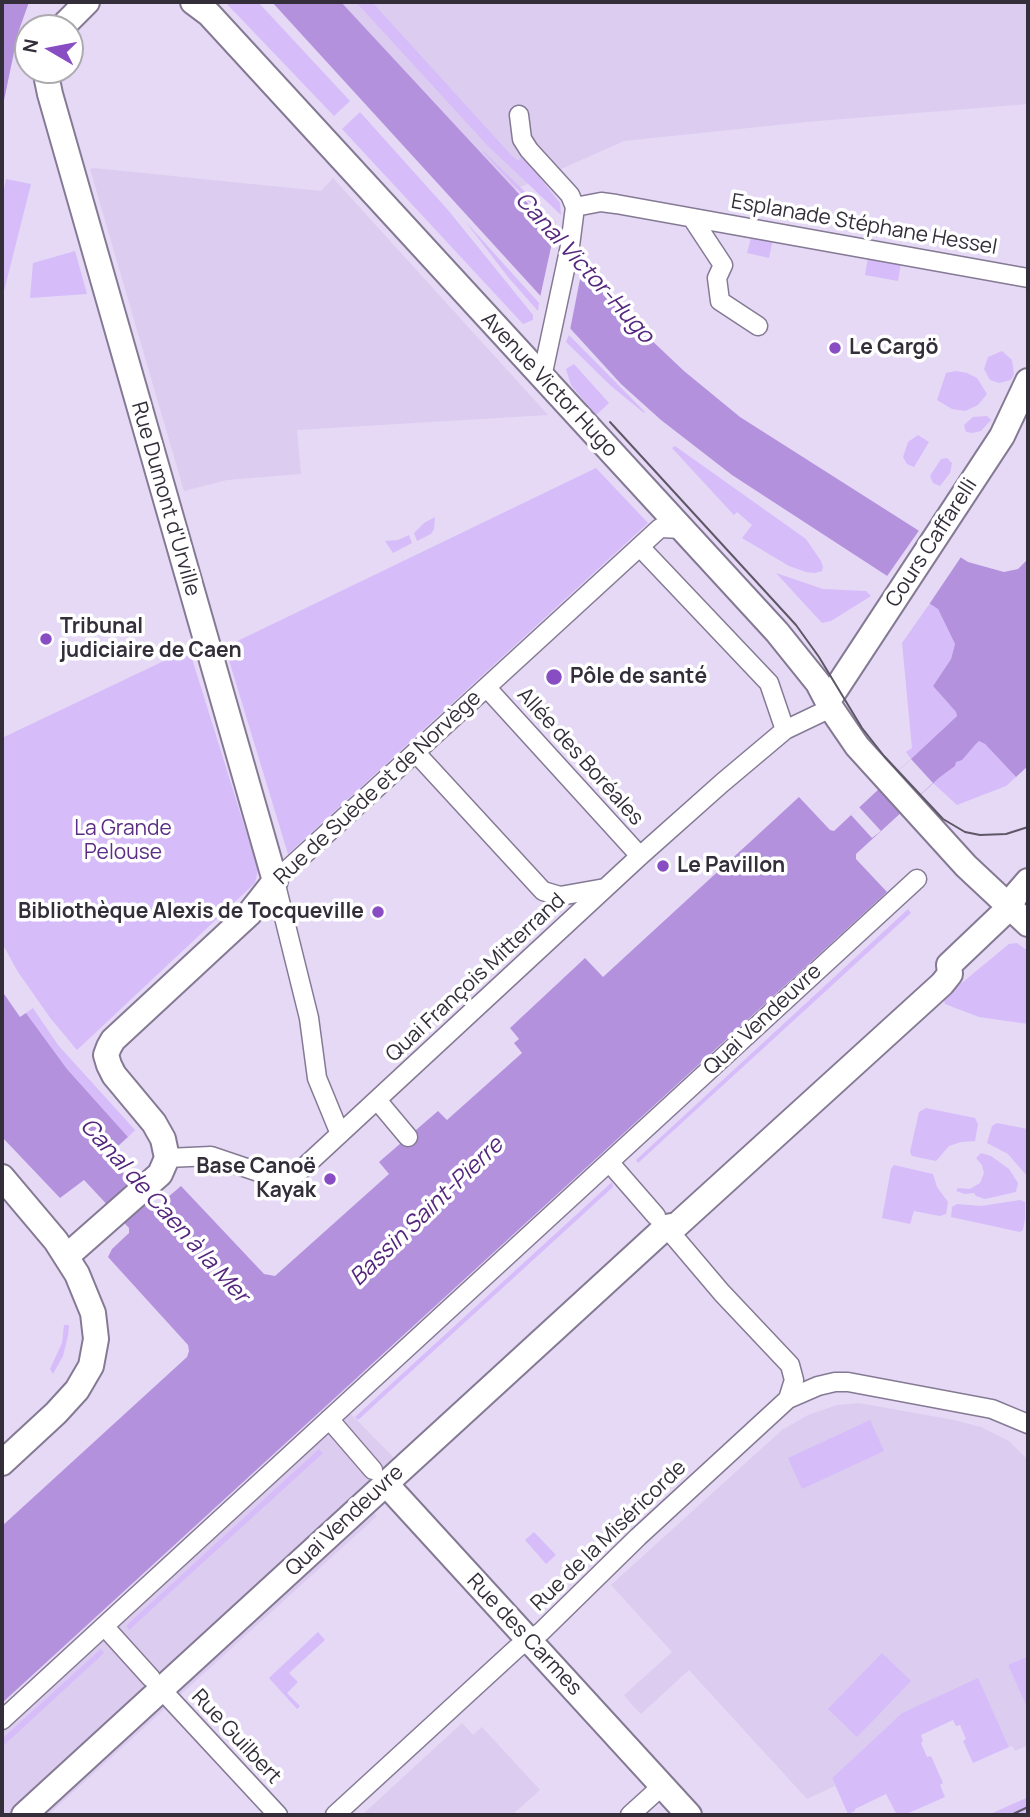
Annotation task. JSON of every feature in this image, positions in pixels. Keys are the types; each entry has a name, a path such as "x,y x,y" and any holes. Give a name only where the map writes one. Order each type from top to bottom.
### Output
{"street":[{"name":"Avenue Victor Hugo","path":"194,2 209,14 542,377 672,529 802,661 818,682 848,736 888,780 988,888 1022,912"},
{"name":"Rue Dumont d'Urville","path":"48,84 275,881 309,1018 317,1078 340,1134"},
{"path":"519,115 522,139 570,195 575,207 570,246 542,377"},
{"name":"Esplanade Stéphane Hessel","path":"575,207 601,202 1028,278"},
{"path":"692,218 723,265 717,278 720,301 758,326"},
{"name":"Cours Caffarelli","path":"830,705 1002,436 1028,381"},
{"name":"Rue de Suède et de Norvège","path":"163,1166 163,1139 154,1123 114,1075 106,1055 113,1040 249,914 275,881 640,547 672,529"},
{"path":"640,547 769,683 785,730"},
{"name":"Allée des Boréales","path":"487,688 640,856"},
{"name":"Quai François Mitterrand","path":"163,1166 211,1156 288,1182 640,856 785,730 830,705"},
{"name":"Quai François Mitterrand","path":"416,754 543,891 559,896 605,888"},
{"name":"Quai Vendeuvre","path":"2,1720 916,879"},
{"name":"Quai Vendeuvre","path":"24,1815 156,1684 661,1221 677,1225 941,973 1022,912 1015,896 1028,881"},
{"path":"377,1101 408,1137"},
{"path":"609,1162 722,1293 790,1365 794,1380 788,1399"},
{"path":"67,1256 117,1214 163,1166"},
{"path":"2,1177 67,1256 83,1286 93,1313 96,1339 91,1366 77,1390 57,1413 2,1463"},
{"name":"Rue de la Miséricorde","path":"335,1815 528,1639 541,1632 638,1537 788,1399 818,1386 848,1382 992,1409 1028,1423"},
{"name":"Quai Vendeuvre","path":"329,1419 379,1477"},
{"name":"Rue des Carmes","path":"379,1477 689,1815"},
{"path":"104,1626 156,1684"},
{"name":"Rue Guilbert","path":"156,1684 278,1815"},
{"path":"630,1815 662,1786"}],"shaded area":[{"path":"341,2 1028,2 1028,104 806,122 624,141 514,190"},
{"path":"90,169 321,191 333,178 548,415 297,430 301,474 227,480 184,491"},
{"path":"859,1403 981,1427 1009,1441 1028,1460 1028,1656 1008,1665 1028,1710 1028,1745 1015,1751 1012,1746 1009,1747 978,1679 902,1713 832,1778 835,1786 807,1799 689,1670 641,1714 632,1705 624,1695 672,1652 611,1585 782,1430 808,1415 837,1405"},
{"path":"349,1412 394,1458 356,1493 377,1516 48,1815 2,1815 2,1732"},
{"path":"462,1723 473,1735 482,1727 540,1790 512,1815 362,1815"}],"green space":[{"path":"225,2 258,2 350,101 334,116"},
{"path":"356,2 372,2 512,156 518,161 523,156 560,203 561,215 488,146"},
{"path":"360,112 448,210 533,315 533,320 523,324 342,129"},
{"path":"483,152 556,222 554,229"},
{"path":"6,179 31,184 2,299 2,200"},
{"path":"465,221 539,303 538,311 508,277"},
{"path":"752,234 773,239 769,258 747,253"},
{"path":"75,251 87,294 30,298 33,263"},
{"path":"868,257 901,263 898,281 865,275"},
{"path":"569,335 644,413 611,386 566,342"},
{"path":"1002,351 1012,360 1014,374 1011,380 999,383 990,380 984,369 988,357"},
{"path":"574,364 609,403 596,415 571,385 566,369"},
{"path":"956,371 977,378 987,394 978,405 965,411 952,409 937,400 946,373"},
{"path":"987,416 991,420 981,431 966,432 964,425 973,417"},
{"path":"918,435 929,442 914,467 907,464 903,457 908,442"},
{"path":"675,446 806,539 821,561 822,571 806,572 789,566 742,538 752,525 737,512 734,515 731,512 672,448"},
{"path":"947,458 952,463 950,473 940,486 933,483 930,476 941,459"},
{"path":"596,468 648,523 288,854 225,647"},
{"path":"435,517 431,534 417,541 414,533"},
{"path":"409,535 412,543 393,553 385,541 398,540"},
{"path":"776,573 823,589 866,591 871,596 831,621 822,623"},
{"path":"930,603 938,609 955,644 951,659 933,686 957,716 911,759 906,752 912,748 902,643"},
{"name":"La Grande Pelouse","path":"189,649 258,870 255,883 77,1050 18,972 2,943 2,738"},
{"path":"979,741 1016,777 1006,786 957,805 933,783"},
{"path":"908,909 911,913 638,1163 636,1160"},
{"path":"1017,943 1028,951 1028,1024 979,1017 945,1004 947,995 1009,944"},
{"path":"33,1008 58,1045 135,1130 128,1137 67,1069 26,1013"},
{"path":"926,1108 975,1118 978,1124 975,1141 949,1146 936,1161 912,1156 910,1152 919,1112"},
{"path":"997,1123 1028,1129 1028,1177 1008,1154 987,1143 992,1126"},
{"path":"981,1153 991,1156 1009,1169 1018,1183 1016,1192 985,1199 974,1193 956,1191 958,1188 970,1189 980,1183 984,1173 976,1158"},
{"path":"894,1165 933,1174 937,1187 948,1202 946,1214 940,1216 914,1211 910,1224 882,1218"},
{"path":"612,1182 613,1187 358,1420 355,1417"},
{"path":"1020,1200 1025,1202 1025,1219 1020,1232 951,1217 952,1207 957,1204 981,1206"},
{"path":"64,1325 69,1325 68,1336 63,1356 53,1374 50,1369 62,1343"},
{"path":"870,1420 884,1451 802,1489 788,1458"},
{"path":"319,1449 323,1453 129,1630 126,1626"},
{"path":"534,1532 556,1555 546,1564 525,1540"},
{"path":"318,1632 325,1640 289,1673 298,1682 287,1693 300,1706 297,1709 269,1678"},
{"path":"101,1649 104,1653 2,1747 2,1739"},
{"path":"882,1653 911,1681 857,1737 828,1709"},
{"path":"1028,1656 1028,1710 1008,1665"},
{"path":"978,1678 1009,1747 973,1763 963,1741 966,1739 960,1725 956,1726 953,1720 921,1735 921,1743 927,1757 931,1756 943,1783 940,1785 945,1797 904,1815 897,1815 886,1794 848,1814 832,1778 902,1713"},
{"path":"1028,1797 1028,1815 988,1815 1024,1799"}],"water":[{"path":"2,2 29,2 25,14 14,14 14,52 2,110"},
{"path":"272,2 341,2 584,264 647,336 740,417 968,562 1004,572 1018,569 1028,559 1028,766 1016,777 979,741 962,760 956,762 955,766 856,854 856,859 887,892 2,1703 2,1526 187,1357 189,1351 188,1345 108,1257 112,1249 129,1233 129,1228 84,1180 60,1198 2,1137 2,991 20,1017 26,1013 67,1069 128,1137 108,1155 154,1209 181,1186 264,1274 275,1276 389,1174 379,1162 438,1111 447,1120 522,1053 514,1043 519,1039 510,1028 585,958 603,977 799,797 834,831 957,716 933,686 951,659 955,644 938,609 732,475 661,420 621,384"}],"pier":[{"path":"555,229 584,259 569,335 539,302"},
{"path":"920,529 961,557 928,606 885,579"},
{"path":"911,759 933,783 900,813 879,789"},
{"path":"859,807 881,831 872,838 851,815"}],"tram line":[{"path":"610,422 796,625 819,657 862,728 884,756 943,819 965,832 980,835 1006,834 1028,827"},
{"path":"1011,1815 1028,1807"}],"place":[{"name":"Le Cargö","path":"835,348"},
{"name":"Tribunal judiciaire de Caen","path":"46,639"},
{"name":"Pôle de santé","path":"554,677"},
{"name":"Le Pavillon","path":"663,866"},
{"name":"Bibliothèque Alexis de Tocqueville","path":"378,912"},
{"name":"Base Canoë Kayak","path":"330,1179"}],"water label":[{"name":"Canal Victor-Hugo","path":"584,268"},
{"name":"Canal de Caen à la Mer","path":"164,1211"},
{"name":"Bassin Saint-Pierre","path":"427,1212"}]}
